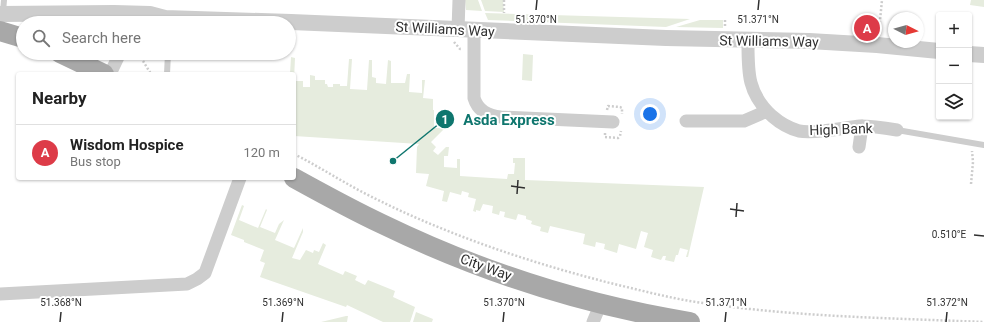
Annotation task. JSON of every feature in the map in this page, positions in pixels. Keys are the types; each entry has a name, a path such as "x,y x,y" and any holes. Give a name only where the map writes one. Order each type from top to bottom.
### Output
{"main road":[{"path":"2,15 16,30"},
{"path":"75,60 100,72"},
{"name":"City Way","path":"296,179 382,224 473,264 601,304 690,322"}],"street":[{"path":"455,35 459,0"},
{"name":"St Williams Way","path":"136,16 150,14 156,16"},
{"name":"St Williams Way","path":"2,15 23,16"},
{"name":"St Williams Way","path":"296,22 455,35 474,31 666,38 842,42 936,51"},
{"path":"474,31 474,98 478,106 485,113 492,116 506,118 613,122"},
{"name":"High Bank","path":"748,40 751,85 758,101 782,125 799,131 862,126 897,130"},
{"path":"972,54 984,55"},
{"path":"111,72 117,60"},
{"path":"686,121 744,121 767,111"},
{"path":"859,147 862,126"},
{"path":"0,294 187,284 205,273 239,180"},
{"path":"592,322 601,304"}],"lane":[{"path":"167,72 168,60"},
{"path":"897,130 984,144"}],"path":[{"path":"504,0 504,13"},
{"path":"878,32 882,0"},
{"path":"455,35 460,49 474,50"},
{"path":"143,60 150,72"},
{"path":"971,184 973,162 971,154 972,143"},
{"path":"296,155 369,195 443,228 518,257 557,269 649,293 703,303 776,312 830,316 984,322"}],"shaded area":[{"path":"465,0 478,0 482,11 466,10"},
{"path":"481,0 503,0 504,12 485,11"},
{"path":"971,0 984,0 984,7 970,5"},
{"path":"485,13 690,19 666,27 488,20"},
{"path":"700,20 723,20 723,28 676,27"},
{"path":"523,54 533,55 532,81 522,80"},
{"path":"349,59 352,59 350,89 367,90 369,60 372,60 372,77 376,78 376,83 386,84 388,60 391,61 391,83 405,83 407,74 410,74 409,92 422,93 422,80 425,80 423,98 433,99 434,128 445,128 431,142 436,147 433,151 438,155 446,147 449,147 448,156 444,156 444,167 457,168 457,159 460,159 460,176 507,179 508,174 514,174 515,163 513,163 513,158 525,158 525,180 704,187 688,257 686,257 688,250 680,248 674,262 665,260 666,256 663,256 661,260 651,257 653,250 644,247 648,233 641,231 636,249 619,244 617,253 604,249 605,244 596,242 595,247 583,244 585,234 550,226 548,233 540,231 541,227 531,224 532,221 526,219 526,216 518,214 516,220 504,217 505,212 500,211 499,215 492,213 493,206 483,204 480,211 473,211 476,199 468,197 469,193 462,191 461,195 450,192 447,202 442,201 444,191 426,186 429,174 416,173 417,147 419,144 296,136 296,81 303,81 303,87 310,87 310,75 315,76 315,80 325,80 325,84 327,84 328,87 333,87 333,84 347,86"},
{"path":"291,60 295,60 294,72 290,72"},
{"path":"242,205 244,206 239,220 258,228 266,209 267,210 260,227 275,233 279,224 284,220 275,240 294,248 303,228 303,232 292,258 300,260 306,250 313,253 314,250 319,252 323,243 326,245 318,264 343,275 345,271 357,276 355,280 365,285 368,280 395,291 393,297 415,307 410,322 383,322 347,305 346,307 260,277 265,263 260,261 264,250 231,235"},
{"path":"416,312 433,319 432,322 413,322"},
{"path":"348,316 347,322 321,322"}],"place":[{"name":"Wisdom Hospice","path":"867,28"},
{"name":"Asda Express","path":"393,161"}]}
